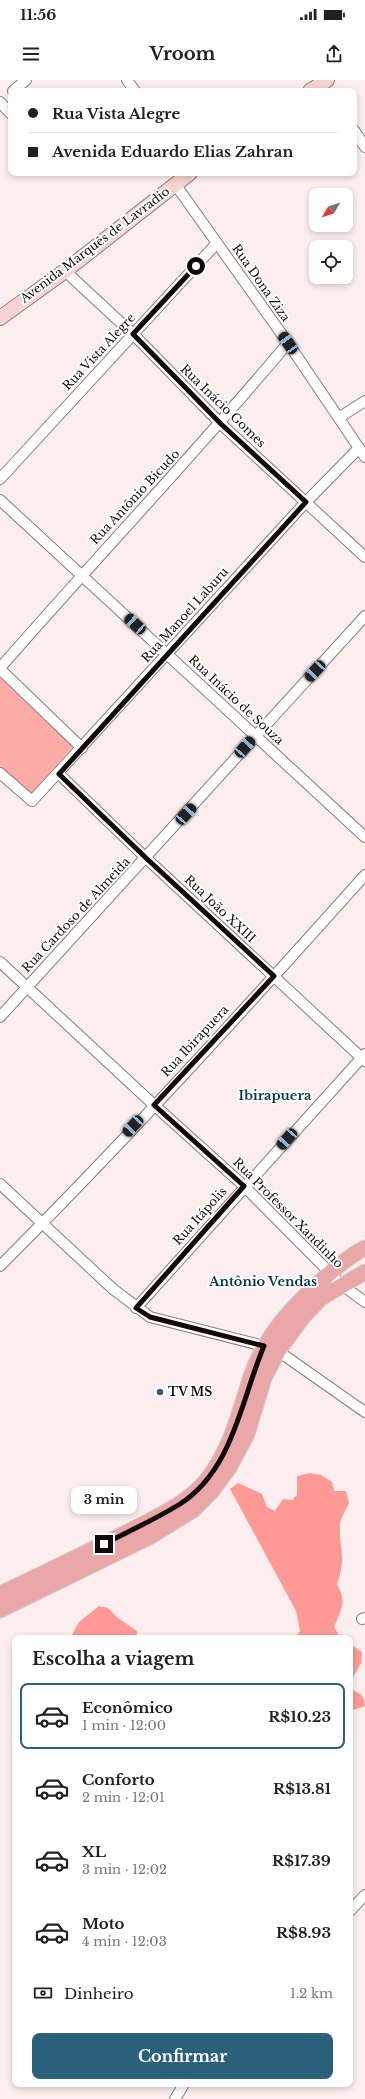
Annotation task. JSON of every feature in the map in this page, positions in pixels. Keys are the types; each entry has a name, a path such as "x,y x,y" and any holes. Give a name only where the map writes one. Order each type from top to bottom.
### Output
{"main road":[{"name":"Avenida Marquês de Lavradio","path":"0,318 65,271 186,176"},
{"path":"0,1610 152,1536 192,1510 212,1491 229,1468 247,1434 264,1378 271,1348 283,1317 330,1273 355,1253 365,1248"},
{"path":"0,1594 181,1504 205,1482 222,1457 236,1428 252,1375 271,1348 321,1298 363,1271"}],"street":[{"path":"17,88 26,80"},
{"path":"8,95 0,102 8,111"},
{"path":"357,135 365,147"},
{"name":"Rua Dona Ziza","path":"175,184 340,417 365,457"},
{"name":"Rua Vista Alegre","path":"0,479 217,243"},
{"name":"Rua Inácio Gomes","path":"65,271 133,334 221,424 365,557"},
{"name":"Rua Antônio Bicudo","path":"0,669 81,575 221,424 288,343"},
{"path":"340,417 365,401"},
{"name":"Rua Manoel Laburu","path":"0,773 32,802 306,502 359,448"},
{"name":"Rua Inácio de Souza","path":"0,500 365,837"},
{"name":"Rua Cardoso de Almeida","path":"0,1017 365,616"},
{"path":"0,669 82,748"},
{"name":"Rua João XXIII","path":"59,774 146,858 364,1057"},
{"name":"Rua Ibirapuera","path":"0,1266 154,1105 274,976 365,875"},
{"name":"Rua Professor Xandinho","path":"0,962 244,1186 342,1285 365,1302"},
{"name":"Rua Itápolis","path":"136,1308 244,1186 364,1057"},
{"path":"0,1184 136,1308 150,1317 271,1348 365,1412"},
{"path":"353,1907 365,1895"},
{"path":"175,2099 182,2087"}],"shaded area":[{"path":"3,676 74,745 31,794 0,766 0,679"},
{"path":"309,1473 321,1475 332,1482 334,1491 346,1491 349,1503 340,1523 342,1567 337,1584 343,1601 334,1627 339,1635 297,1635 300,1631 296,1611 230,1489 238,1483 262,1494 267,1507 275,1511 283,1499 292,1500 297,1495 297,1476"},
{"path":"99,1606 108,1608 118,1618 137,1631 137,1635 72,1635 79,1622"},
{"path":"353,1646 362,1652 361,1663 353,1678"},
{"path":"353,1690 363,1696 365,1706 353,1710"}],"place":[{"name":"TV MS","path":"160,1392"}],"district":[{"name":"Ibirapuera","path":"275,1095"},
{"name":"Antônio Vendas","path":"263,1281"}],"route":[{"path":"104,1544 181,1504 205,1482 222,1457 236,1428 252,1375 264,1346 150,1317 136,1308 244,1186 154,1105 274,976 146,858 59,774 306,502 221,424 133,334 196,266"}]}
